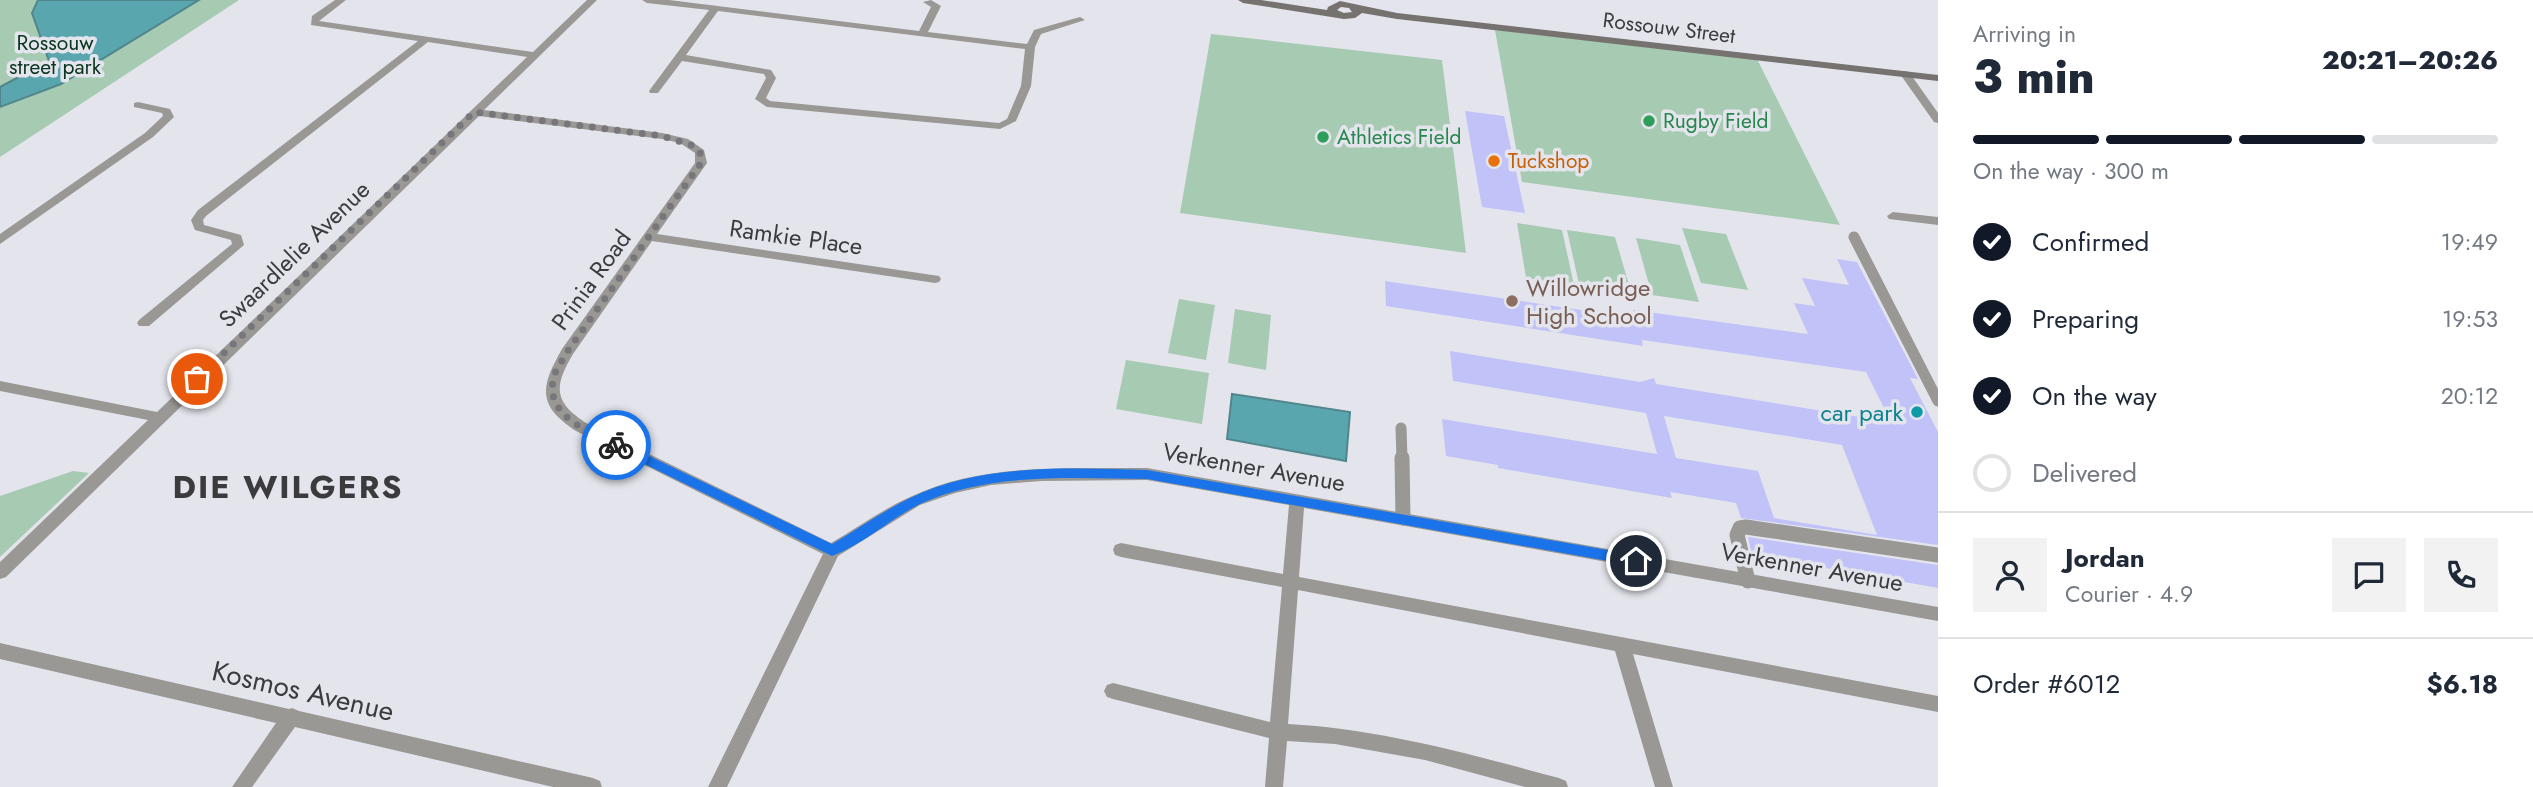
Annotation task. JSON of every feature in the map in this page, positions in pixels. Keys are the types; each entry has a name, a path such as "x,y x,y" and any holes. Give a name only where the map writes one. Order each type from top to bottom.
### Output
{"main road":[{"name":"Rossouw Street","path":"1243,0 1938,78"}],"street":[{"path":"341,0 315,18 314,23 534,55"},
{"name":"Swaardlelie Avenue","path":"0,572 592,0"},
{"path":"647,0 1030,47"},
{"path":"923,33 936,6 928,2"},
{"path":"654,91 716,8"},
{"path":"678,57 767,72 771,78 761,99 767,104 1000,126 1011,121 1026,86 1030,47 1037,32 1080,20"},
{"path":"144,323 238,244 237,238 199,227 197,220 202,213 424,41"},
{"path":"1905,75 1938,120"},
{"path":"0,240 149,135 169,117 166,111 138,105"},
{"name":"Prinia Road","path":"474,112 662,136 694,146 700,152 701,163 567,352 553,377 554,402 568,420 832,551"},
{"path":"1893,216 1938,221"},
{"name":"Ramkie Place","path":"650,237 935,279"},
{"path":"0,386 158,417"},
{"name":"Verkenner Avenue","path":"832,551 915,501 953,487 991,478 1083,473 1147,474 1938,614"},
{"path":"1273,787 1297,499"},
{"path":"1121,550 1938,704"},
{"path":"717,787 832,551"},
{"path":"1622,646 1664,787"},
{"name":"Kosmos Avenue","path":"0,651 593,787"},
{"path":"1113,691 1277,732 1335,736 1425,751 1559,787"},
{"path":"241,787 292,716"}],"lane":[{"path":"1854,237 1938,401"},
{"path":"1401,428 1403,518"},
{"path":"1748,580 1737,535 1740,528 1746,527 1938,555"}],"green space":[{"name":"Rossouw street park","path":"0,0 239,0 0,157"},
{"name":"Rugby Field","path":"1495,30 1757,59 1840,225 1522,182"},
{"name":"Athletics Field","path":"1211,34 1442,60 1466,253 1180,213"},
{"path":"1517,223 1562,230 1574,285 1526,278"},
{"path":"1682,228 1726,234 1748,290 1701,283"},
{"path":"1567,230 1615,237 1631,292 1579,284"},
{"path":"1636,238 1680,245 1699,302 1652,295"},
{"path":"1179,299 1215,305 1206,360 1168,353"},
{"path":"1235,309 1271,315 1266,370 1228,363"},
{"path":"1126,360 1209,373 1202,424 1116,409"},
{"path":"73,471 89,473 0,557 0,496"}],"water":[{"path":"38,0 199,0 61,84 0,107 0,87 49,61 32,13"},
{"path":"1232,394 1350,412 1346,461 1227,439"}],"building":[{"name":"Tuckshop","path":"1465,111 1504,116 1525,213 1482,207"},
{"path":"1837,259 1857,262 1918,379 1910,378 1938,432 1938,545 1741,518 1736,503 1670,492 1672,498 1498,468 1498,465 1446,456 1442,419 1657,454 1646,413 1453,381 1450,351 1640,382 1654,378 1656,384 1891,422 1866,372 1642,340 1643,346 1386,306 1385,281 1635,318 1633,310 1808,334 1794,303 1815,306 1802,278 1849,285","holes":["1664,416 1842,445 1877,535 1774,518 1758,471 1676,458"]},
{"path":"1748,537 1938,565 1938,588 1752,555"}],"way so far":[{"path":"197,379 474,112 662,136 694,146 700,152 701,163 567,352 553,377 554,402 568,420 616,445"}],"place":[{"name":"Rugby Field","path":"1649,121"},
{"name":"Athletics Field","path":"1323,137"},
{"name":"Tuckshop","path":"1494,161"},
{"name":"Willowridge High School","path":"1512,301"},
{"name":"car park","path":"1917,412"}],"district":[{"name":"DIE WILGERS","path":"288,487"}],"route":[{"path":"616,445 832,551 915,501 953,487 991,478 1083,473 1147,474 1636,561"}]}
